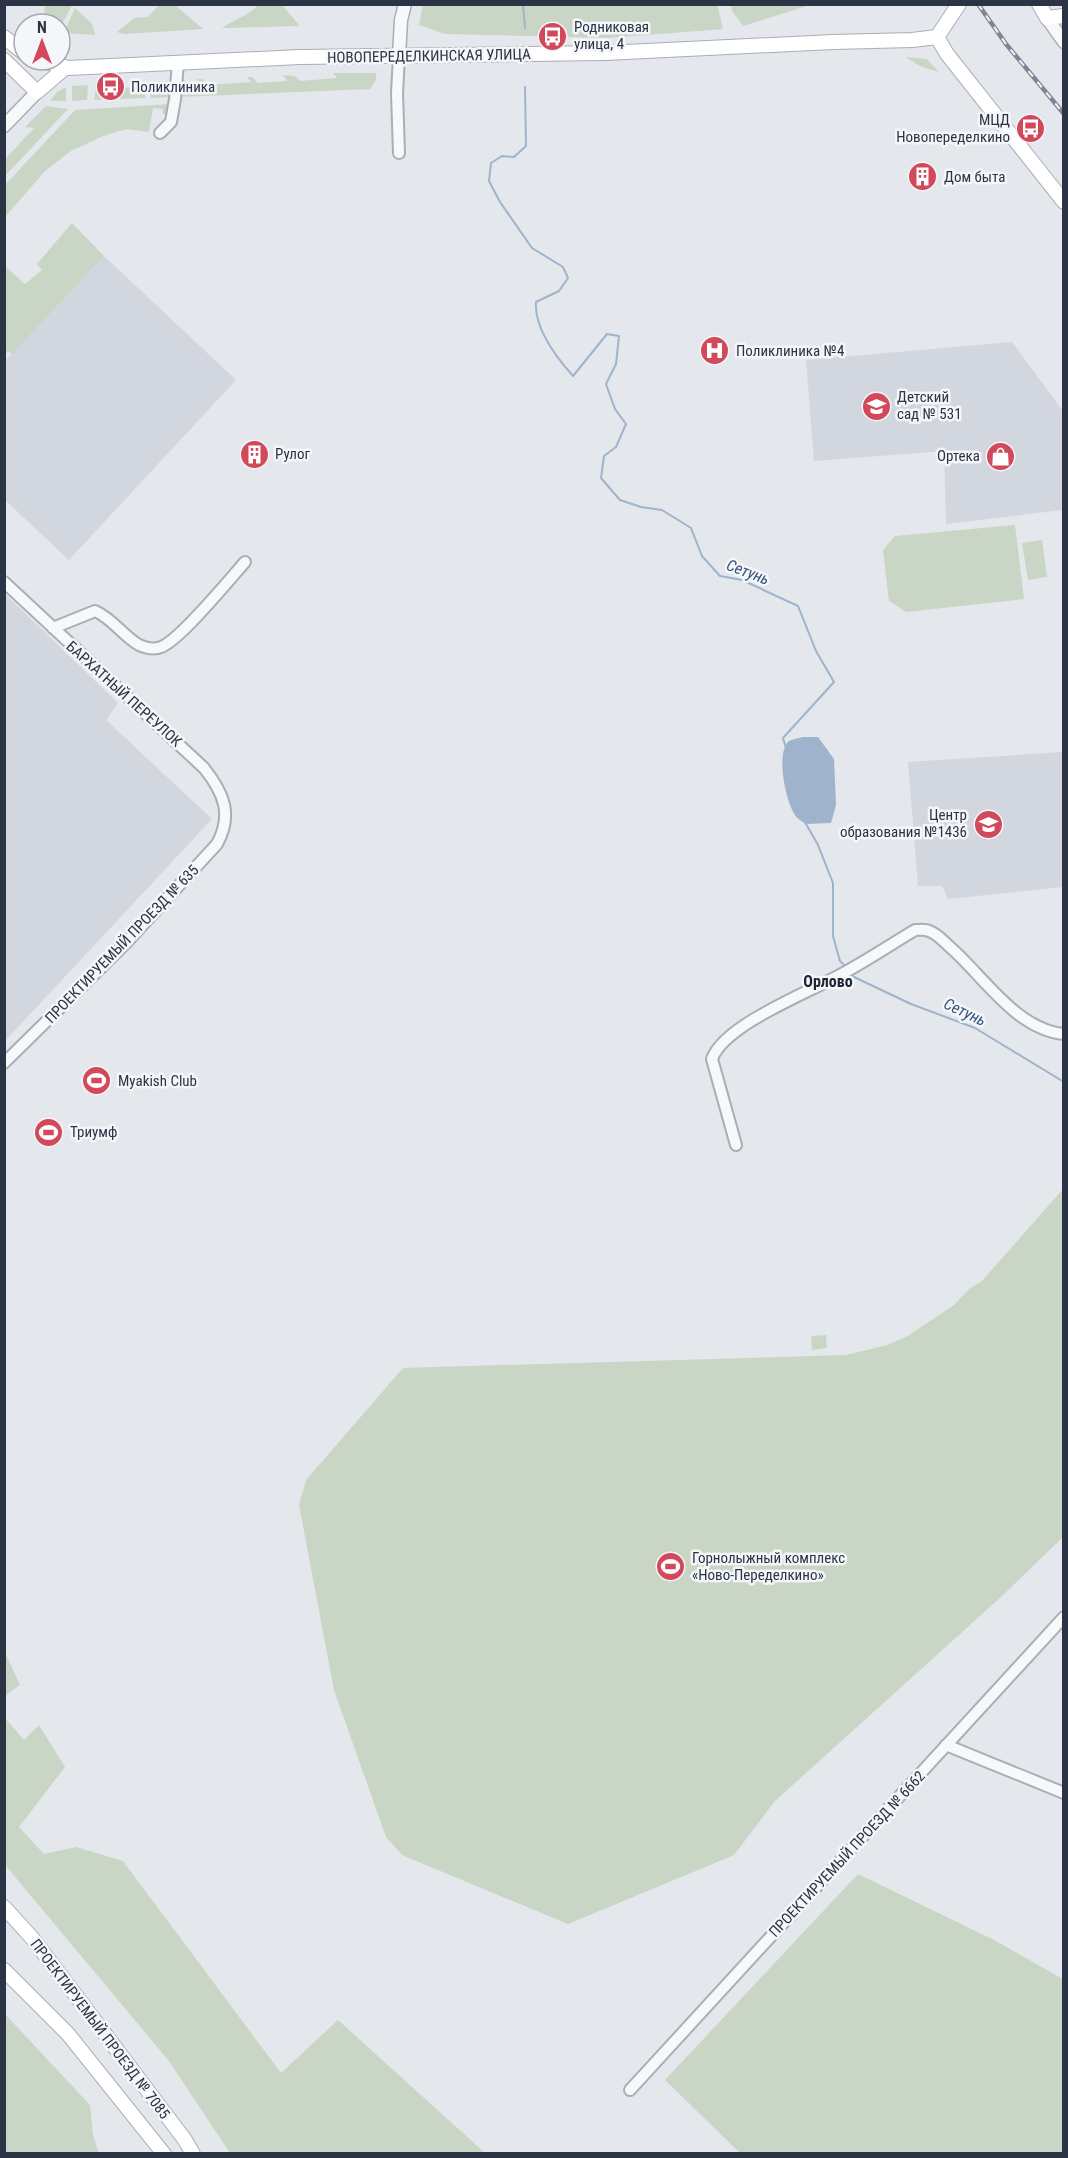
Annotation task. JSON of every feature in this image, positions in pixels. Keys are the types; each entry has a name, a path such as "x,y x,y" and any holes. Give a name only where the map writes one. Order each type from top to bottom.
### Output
{"main road":[{"path":"959,4 938,37 957,67 1064,202"},
{"path":"1038,4 1047,18 1064,16"},
{"name":"НОВОПЕРЕДЕЛКИНСКАЯ УЛИЦА","path":"72,68 300,57 564,54 912,40 938,37"},
{"path":"4,60 37,92 60,72"},
{"name":"ПРОЕКТИРУЕМЫЙ ПРОЕЗД № 7085","path":"4,1907 53,1967 185,2140 193,2154"},
{"name":"ПРОЕКТИРУЕМЫЙ ПРОЕЗД № 7085","path":"4,1970 68,2034 164,2154"}],"street":[{"path":"399,153 399,56 401,20 405,4"},
{"path":"1047,18 1064,42"},
{"path":"160,133 171,122 176,99 178,63"},
{"path":"4,126 37,92"},
{"path":"53,628 95,611 104,615 138,644 150,649 162,647 176,638 245,562"},
{"name":"БАРХАТНЫЙ ПЕРЕУЛОК","path":"4,582 204,768 222,797 226,817"},
{"name":"ПРОЕКТИРУЕМЫЙ ПРОЕЗД № 635","path":"4,1063 126,943 217,844 225,827 226,817"},
{"path":"736,1145 712,1059 715,1051 737,1031 768,1010 841,975 915,930 927,930 937,935 1000,999 1031,1023 1051,1033 1064,1034"},
{"name":"ПРОЕКТИРУЕМЫЙ ПРОЕЗД № 6662","path":"630,2090 1064,1617"},
{"path":"946,1745 1064,1793"}],"shaded area":[{"path":"104,256 236,380 69,560 5,500 4,362"},
{"path":"1012,342 1063,411 1063,510 946,524 944,451 814,461 806,360"},
{"path":"4,593 118,703 106,720 212,819 5,1041"},
{"name":"Центр образования №1436","path":"1063,752 1063,887 948,899 942,886 918,886 908,762"}],"green space":[{"path":"160,4 175,5 203,29 124,34 117,32 134,18 148,17"},
{"path":"260,4 282,5 300,26 222,28"},
{"path":"717,4 723,29 608,38 445,34 419,25 423,5"},
{"path":"731,4 810,5 743,26 732,11"},
{"path":"45,5 72,5 68,12 44,12"},
{"path":"75,8 92,24 95,35 72,34 72,15"},
{"path":"905,57 927,59 939,72 922,67"},
{"path":"333,73 376,73 376,80 370,89 178,97 179,81 184,80 189,85 201,84 197,79 202,79 209,85 251,82 247,77 252,77 258,83 287,81 283,75 295,76 300,81 337,78"},
{"path":"170,81 169,97 151,98 148,82"},
{"path":"88,85 87,100 72,101 72,86"},
{"path":"66,87 66,101 50,101 57,92"},
{"path":"142,87 146,98 94,100 96,89"},
{"path":"172,104 171,114 163,114 163,109 153,108 149,132 126,129 103,136 71,151 45,171 5,217 5,185 75,110"},
{"path":"46,106 68,109 5,176 5,159 34,128 25,127"},
{"path":"72,223 104,256 12,354 8,351 5,354 5,266 25,284 42,270 37,264"},
{"path":"1015,525 1024,599 906,612 889,601 883,550 895,536"},
{"path":"1042,540 1047,577 1028,580 1022,543"},
{"name":"Горнолыжный комплекс «Ново-Переделкино»","path":"1063,1189 1063,1537 1001,1597 775,1801 734,1855 568,1924 402,1855 386,1837 334,1690 299,1505 306,1480 403,1368 846,1355 887,1345 906,1337 954,1305 969,1289 982,1281"},
{"path":"826,1335 827,1348 812,1350 811,1336"},
{"path":"4,1650 20,1685 5,1696 4,1696"},
{"path":"4,1717 24,1740 39,1725 65,1767 19,1827 44,1854 76,1847 123,1861 281,2073 338,2020 485,2153 230,2153 169,2061 5,1865"},
{"path":"858,1874 994,1940 1063,1979 1063,2153 740,2153 665,2080"},
{"path":"4,2013 90,2105 93,2135 98,2151 102,2153 5,2153"}],"water":[{"path":"803,737 818,737 834,759 836,805 831,823 806,824 796,816 788,800 782,766 785,747 789,741"}],"waterway":[{"name":"Сетунь","path":"523,4 525,28"},
{"name":"Сетунь","path":"525,87 526,146 514,157 502,156 491,163 489,181 500,202 532,248 563,267 568,278 559,291 536,302 536,312 542,332 553,351 573,376 607,334 619,336 616,364 606,384 615,409 626,424 616,447 604,456 601,478 620,500 641,507 662,510 691,528 702,556 720,576 742,580 798,606 816,651 834,682 783,738 786,748"},
{"name":"Сетунь","path":"805,822 818,845 833,883 833,936 840,961 847,968"},
{"name":"Сетунь","path":"850,972 854,977 911,1004 975,1028 1064,1082"}],"railway":[{"path":"978,4 1006,44 1064,114"}],"place":[{"name":"Родниковая улица, 4","path":"553,36"},
{"name":"Поликлиника","path":"110,87"},
{"name":"МЦД Новопеределкино","path":"1031,129"},
{"name":"Дом быта","path":"923,177"},
{"name":"Поликлиника №4","path":"715,351"},
{"name":"Детский сад № 531","path":"876,406"},
{"name":"Рулог","path":"254,454"},
{"name":"Ортека","path":"1001,456"},
{"name":"Центр образования №1436","path":"988,824"},
{"name":"Myakish Club","path":"97,1081"},
{"name":"Триумф","path":"49,1132"},
{"name":"Горнолыжный комплекс «Ново-Переделкино»","path":"671,1567"}],"district":[{"name":"Орлово","path":"828,981"}]}
